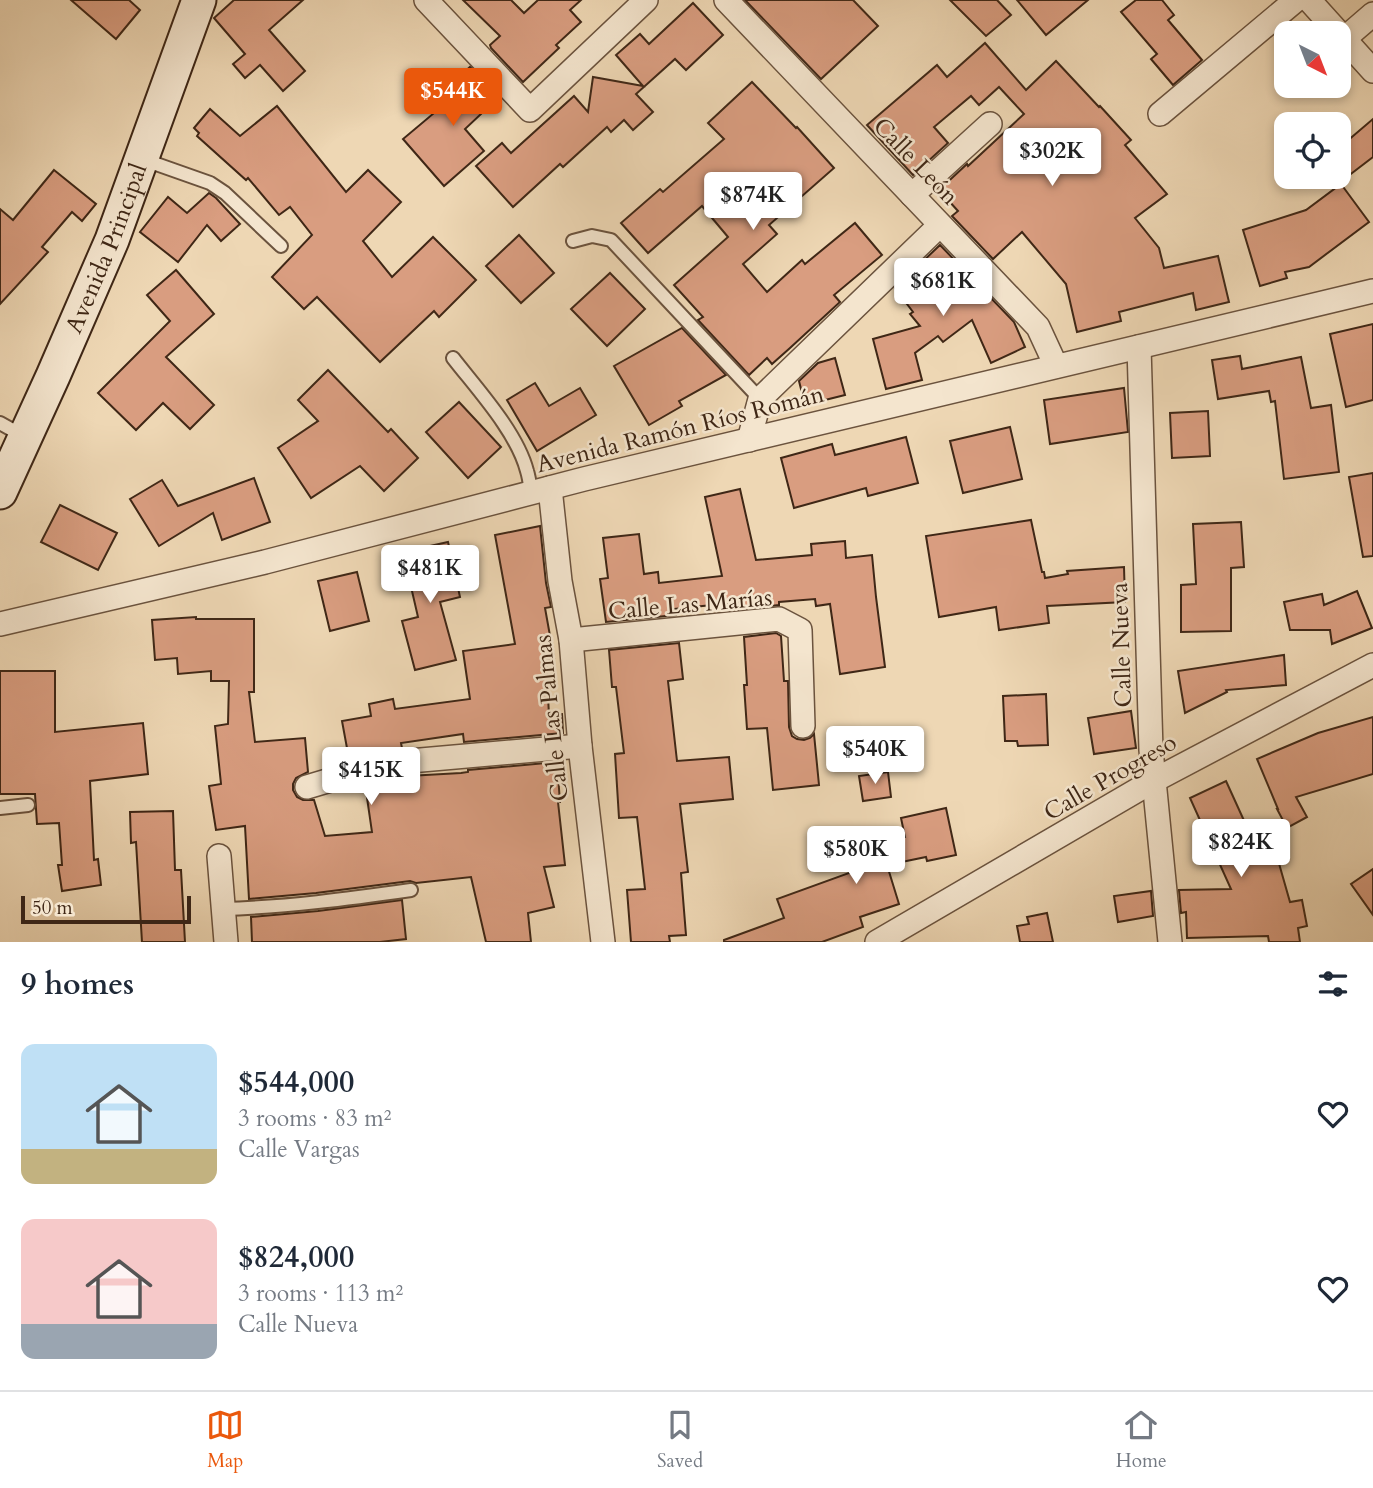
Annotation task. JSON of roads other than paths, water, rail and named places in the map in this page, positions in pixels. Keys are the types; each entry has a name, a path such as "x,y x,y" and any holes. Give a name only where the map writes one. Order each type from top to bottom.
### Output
{"street":[{"name":"Avenida Principal","path":"0,492 12,430 112,240 199,0"},
{"path":"426,0 530,110 646,0"},
{"name":"Calle León","path":"726,0 1038,327 1056,366"},
{"path":"1160,114 1296,0"},
{"path":"1309,0 1328,21"},
{"path":"1351,33 1373,14"},
{"path":"1351,47 1373,71"},
{"path":"912,195 990,124"},
{"path":"749,440 760,399 940,225"},
{"name":"Avenida Ramón Ríos Román","path":"0,624 265,562 540,490 1373,291"},
{"name":"Calle Nueva","path":"1139,346 1153,781 1170,942"},
{"name":"Calle Las Palmas","path":"540,490 571,640 580,746 603,942"},
{"name":"Calle Las Marías","path":"571,640 779,619 800,631 803,726"},
{"name":"Calle Progreso","path":"877,942 1153,781 1373,665"},
{"path":"307,787 387,763 580,746"},
{"path":"219,856 226,942"}],"lane":[{"path":"141,159 210,183 225,192 281,246"},
{"path":"573,241 592,236 611,240 760,399"},
{"path":"453,358 504,425 540,490"},
{"path":"0,808 28,805"},
{"path":"223,909 331,902 411,890"}]}
